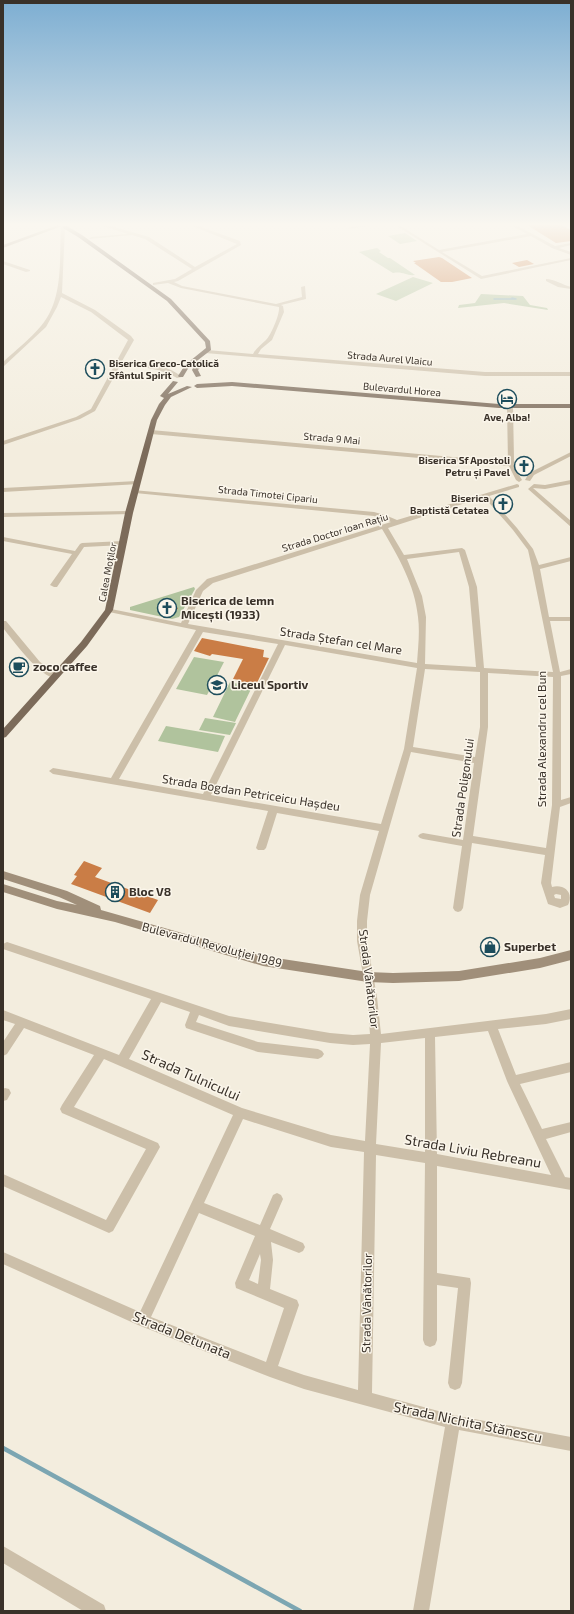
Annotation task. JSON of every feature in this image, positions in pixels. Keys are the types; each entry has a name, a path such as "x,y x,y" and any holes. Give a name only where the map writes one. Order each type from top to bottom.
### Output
{"main road":[{"path":"167,298 208,342 210,352"},
{"path":"174,298 214,343 216,348 210,352 196,367 203,379 203,383 198,386"},
{"name":"Calea Moților","path":"3,735 94,632 109,610 129,513 151,432 162,404 163,396 188,366 210,352"},
{"path":"189,388 180,386 179,378 200,376 232,384"},
{"path":"162,404 173,394 189,388 232,384"},
{"name":"Bulevardul Horea","path":"232,384 510,407 571,406"},
{"name":"Bulevardul Revoluției 1989","path":"3,875 64,894 114,918"},
{"name":"Bulevardul Revoluției 1989","path":"3,888 57,905 114,918 263,961 368,977 392,978 459,976 527,965 571,955"}],"street":[{"path":"3,365 44,326 50,318 58,298"},
{"path":"3,443 78,418 93,410 119,364 130,338 93,311 68,298"},
{"path":"245,298 278,304 303,298"},
{"path":"254,356 259,348 267,343 282,312 282,308 278,304"},
{"name":"Strada Aurel Vlaicu","path":"210,352 485,374 571,374"},
{"path":"119,364 168,371 179,378"},
{"path":"510,407 511,464 518,483"},
{"name":"Strada 9 Mai","path":"151,432 511,464"},
{"path":"571,454 532,474 528,480 533,482 533,488 571,525"},
{"name":"Strada Doctor Ioan Rațiu","path":"183,626 200,590 210,581 398,523 528,480"},
{"name":"Strada Doctor Ioan Rațiu","path":"518,483 522,488 533,488 571,482"},
{"name":"Strada Timotei Cipariu","path":"3,490 136,487 374,514 383,516 398,523"},
{"name":"Strada Alexandru cel Bun","path":"485,495 531,550 536,568 557,675 556,805 546,883 552,891"},
{"path":"3,515 129,513"},
{"name":"Strada Vânătorilor","path":"365,1399 370,1149 376,1040 372,997 362,941 362,921 365,895 408,749 421,666 422,617 420,606 402,557 384,527"},
{"path":"3,539 76,553"},
{"path":"54,585 83,544 123,543"},
{"name":"Strada Poligonului","path":"402,557 462,550 473,587 482,670 484,727 458,908"},
{"path":"536,568 571,559"},
{"name":"Strada Ștefan cel Mare","path":"109,610 183,626 282,644 421,666 557,675 571,671"},
{"path":"546,618 571,619"},
{"path":"3,623 37,664 55,676"},
{"path":"113,782 201,629"},
{"path":"206,798 282,644"},
{"path":"408,749 479,761"},
{"name":"Strada Bogdan Petriceicu Hașdeu","path":"53,771 384,828"},
{"path":"556,805 571,800"},
{"path":"261,848 274,808"},
{"path":"423,836 549,852"},
{"path":"7,946 229,1021 330,1038 376,1040 546,1019 571,1014"},
{"path":"122,1061 158,997"},
{"path":"196,1010 190,1025 258,1047 318,1054"},
{"name":"Strada Tulnicului","path":"3,1016 122,1061 240,1113 331,1141 370,1149"},
{"path":"3,1051 22,1022"},
{"path":"491,1025 513,1081 539,1135 566,1183"},
{"path":"430,1033 430,1340"},
{"path":"3,1180 109,1227 154,1147 66,1109 102,1053"},
{"path":"513,1081 571,1067"},
{"path":"143,1320 240,1113"},
{"path":"539,1135 571,1127"},
{"name":"Strada Liviu Rebreanu","path":"370,1149 566,1183"},
{"path":"270,1370 292,1305 241,1283 277,1199"},
{"path":"197,1206 299,1247"},
{"path":"263,1232 267,1260 263,1292"},
{"name":"Strada Detunata","path":"3,1258 143,1320 270,1370 365,1399"},
{"path":"430,1278 465,1283 456,1383"},
{"name":"Strada Nichita Stănescu","path":"365,1399 453,1422 571,1444"},
{"path":"421,1611 453,1422"},
{"path":"3,1554 98,1611"}],"green space":[{"path":"388,298 402,298 396,301"},
{"path":"478,298 525,298 530,305 547,308 548,310 504,303 458,308 459,305 475,303"},
{"path":"194,587 195,589 179,617 172,619 130,610 130,607"},
{"path":"194,657 224,662 207,695 176,689"},
{"path":"230,682 252,687 235,722 213,717"},
{"path":"205,718 236,723 230,735 199,730"},
{"path":"166,726 225,736 218,752 158,741"}],"building":[{"path":"173,601 178,609 168,612 163,604"},
{"name":"Liceul Sportiv","path":"202,638 264,650 263,657 269,658 256,685 239,682 240,680 233,679 243,659 212,654 210,656 194,651"},
{"name":"Bloc V8","path":"84,861 102,868 95,877 158,900 150,913 71,884 77,876 74,875"}],"waterway":[{"path":"494,299 516,299 513,298"},
{"path":"3,1448 300,1611"}],"place":[{"name":"Biserica Greco-Catolică Sfântul Spirit","path":"95,369"},
{"name":"Ave, Alba!","path":"507,399"},
{"name":"Biserica Sf Apostoli Petru și Pavel","path":"524,466"},
{"name":"Biserica Baptistă Cetatea","path":"503,504"},
{"name":"Biserica de lemn Micești (1933)","path":"167,608"},
{"name":"zoco caffee","path":"19,667"},
{"name":"Liceul Sportiv","path":"217,685"},
{"name":"Bloc V8","path":"115,892"},
{"name":"Superbet","path":"490,947"}]}
